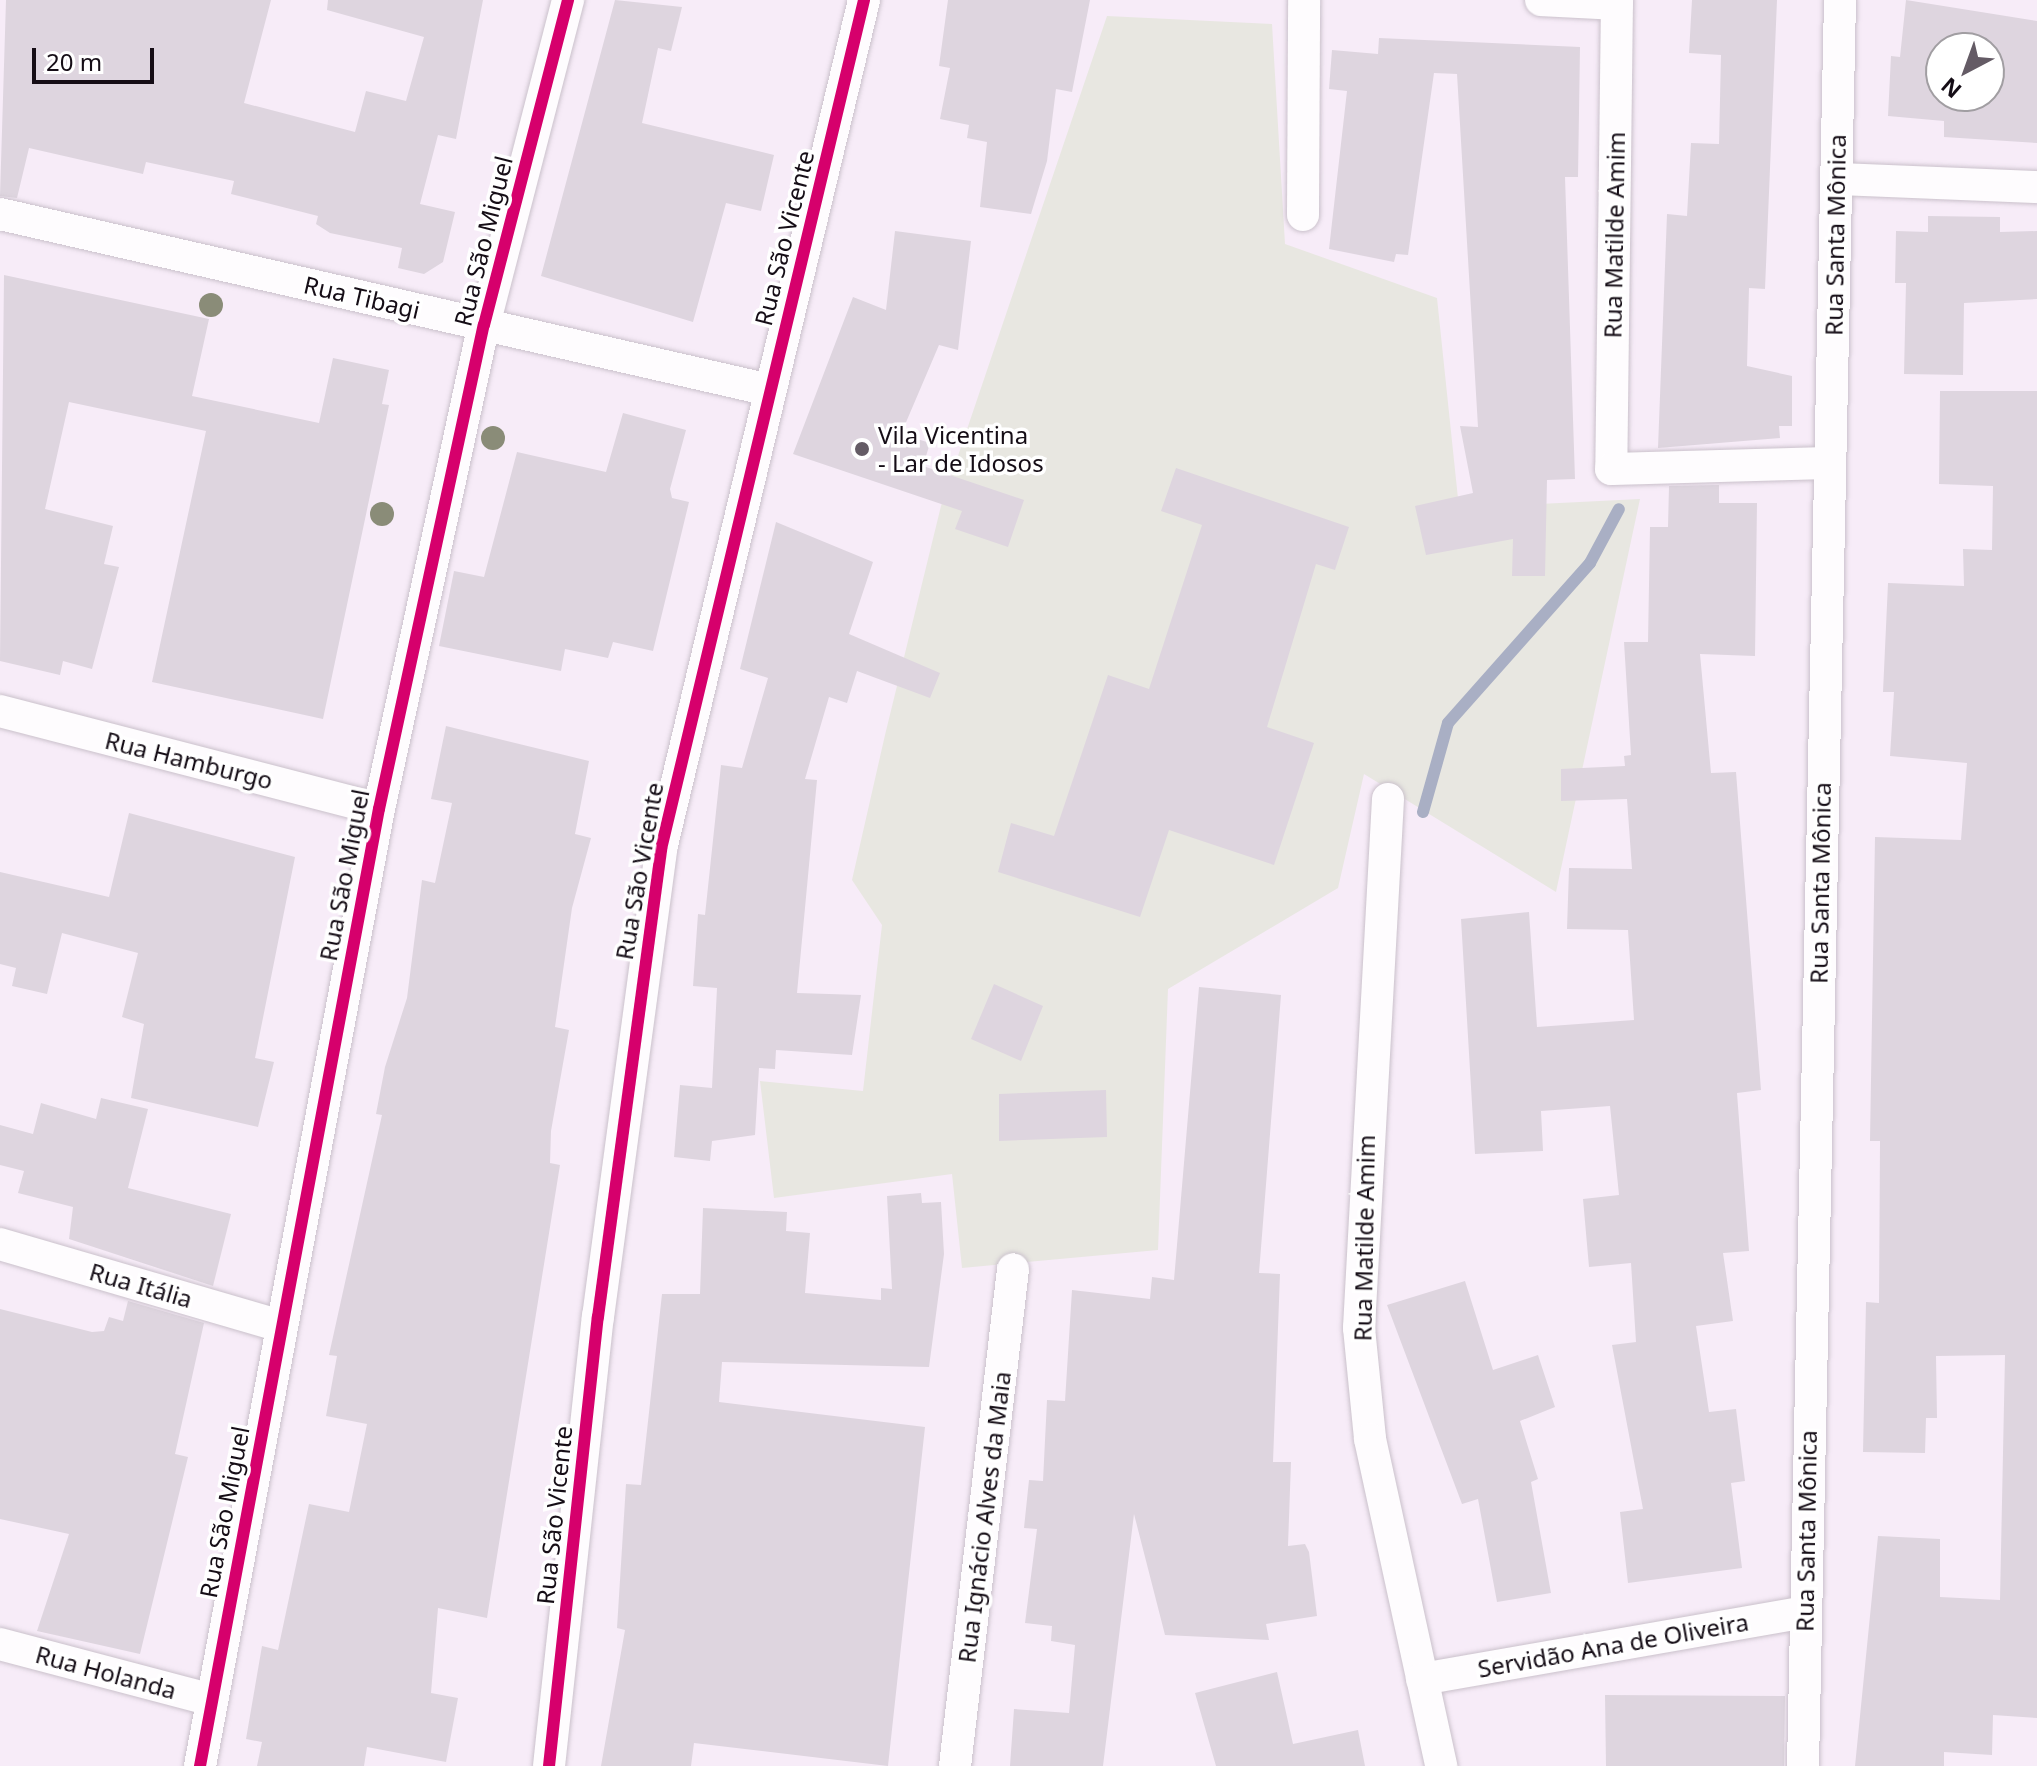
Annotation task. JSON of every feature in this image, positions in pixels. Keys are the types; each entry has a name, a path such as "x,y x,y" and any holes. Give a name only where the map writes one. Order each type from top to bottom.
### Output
{"street":[{"name":"Rua São Miguel","path":"200,1766 379,809 484,325 568,0"},
{"name":"Rua São Vicente","path":"549,1766 598,1317 661,849 864,0"},
{"path":"1303,215 1304,0"},
{"path":"1541,0 1617,2"},
{"name":"Rua Santa Mônica","path":"1803,1766 1840,0"},
{"name":"Rua Matilde Amim","path":"1617,2 1611,469 1829,463"},
{"path":"1837,179 2037,187"},
{"name":"Rua Tibagi","path":"0,214 770,390"},
{"name":"Rua Hamburgo","path":"0,711 379,809"},
{"name":"Rua Matilde Amim","path":"1388,799 1359,1328 1370,1439 1441,1766"},
{"name":"Rua Itália","path":"0,1244 281,1326"},
{"name":"Rua Ignácio Alves da Maia","path":"955,1766 1013,1269"},
{"name":"Servidão Ana de Oliveira","path":"1422,1679 1804,1612"},
{"name":"Rua Holanda","path":"0,1644 212,1700"}],"shaded area":[{"path":"1107,16 1272,24 1285,244 1437,298 1459,508 1640,499 1556,892 1364,774 1338,888 1168,989 1158,1250 962,1268 952,1174 774,1198 760,1081 863,1091 882,925 852,880 941,506"}],"building":[{"path":"6,0 271,0 244,103 355,132 366,91 406,101 424,37 327,10 328,0 483,0 456,139 438,135 420,204 455,212 443,262 424,274 398,268 402,248 330,233 316,224 318,216 231,194 234,181 146,162 143,174 29,148 17,198 0,196"},
{"path":"615,0 682,7 671,51 658,48 642,123 774,155 761,211 726,203 693,322 541,276"},
{"path":"948,0 1090,0 1072,92 1056,89 1047,161 1031,214 980,207 987,142 967,138 969,125 940,119 950,68 939,66"},
{"path":"1692,0 1777,0 1765,289 1749,288 1747,366 1792,376 1792,426 1779,426 1780,438 1658,448 1667,214 1687,216 1691,143 1719,144 1721,55 1689,53"},
{"path":"1906,0 2037,21 2037,143 1944,137 1944,121 1888,116 1891,56 1900,57"},
{"path":"1379,38 1580,47 1578,177 1565,177 1575,479 1547,480 1545,576 1512,576 1513,539 1426,555 1415,506 1473,493 1460,426 1478,427 1457,74 1434,73 1408,255 1396,254 1394,262 1329,249 1347,91 1329,89 1332,50 1378,54"},
{"path":"1928,216 2000,217 2000,232 2037,231 2037,299 1964,303 1963,375 1904,374 1906,283 1895,283 1896,231 1928,232"},
{"path":"895,231 971,241 958,350 939,345 901,434 930,443 923,466 1024,500 1008,547 955,529 962,511 793,454 853,297 886,310"},
{"path":"4,275 209,319 192,396 319,423 333,358 389,370 382,404 389,405 323,719 152,682 206,431 69,402 45,509 113,526 104,564 119,567 92,669 63,661 60,675 0,661"},
{"path":"1940,391 2037,391 2037,1718 1993,1715 1992,1755 1944,1752 1944,1766 1855,1766 1878,1536 1940,1539 1940,1597 2000,1600 2005,1355 1936,1356 1937,1418 1926,1418 1925,1453 1863,1452 1866,1302 1879,1303 1880,1141 1870,1141 1875,837 1961,840 1967,763 1890,756 1894,692 1883,692 1888,583 1964,586 1963,549 1992,550 1993,486 1939,484"},
{"path":"623,413 686,430 670,489 672,498 689,502 653,651 613,642 608,658 565,649 561,671 439,646 454,571 484,577 517,452 606,472"},
{"path":"1176,468 1349,527 1335,570 1316,564 1267,727 1314,743 1274,865 1169,830 1140,917 998,872 1011,823 1054,836 1108,675 1149,689 1202,525 1161,511"},
{"path":"1719,485 1719,503 1757,503 1755,656 1700,654 1711,773 1736,772 1761,1090 1737,1093 1749,1251 1723,1253 1733,1321 1696,1326 1709,1412 1736,1409 1745,1481 1731,1483 1742,1568 1628,1583 1620,1512 1643,1509 1612,1345 1636,1342 1631,1263 1589,1267 1583,1199 1619,1195 1610,1106 1541,1111 1543,1151 1475,1154 1461,919 1529,912 1537,1027 1634,1020 1628,930 1567,929 1569,868 1632,869 1627,799 1561,801 1561,769 1625,766 1624,756 1631,755 1624,642 1648,642 1650,527 1668,527 1669,486"},
{"path":"776,522 873,562 849,634 940,673 930,698 857,671 847,703 829,697 805,779 817,780 797,993 861,995 852,1055 776,1050 775,1069 759,1068 755,1135 712,1141 710,1161 674,1157 680,1085 712,1088 717,988 693,986 698,914 705,915 721,765 742,768 768,678 740,669"},
{"path":"446,726 589,761 575,834 591,838 572,908 555,1027 569,1030 551,1131 550,1163 560,1165 487,1618 438,1608 431,1693 458,1698 446,1762 367,1747 364,1766 257,1766 262,1742 246,1739 262,1646 278,1650 309,1504 349,1512 367,1424 326,1416 337,1356 329,1355 382,1115 376,1114 385,1067 407,998 422,880 435,883 452,803 431,799"},
{"path":"129,813 295,857 255,1058 274,1062 258,1127 131,1098 144,1024 122,1017 138,953 62,933 47,994 12,986 16,968 0,964 0,872 109,897"},
{"path":"994,984 1043,1006 1021,1061 971,1039"},
{"path":"1199,987 1281,995 1259,1273 1280,1274 1273,1462 1291,1462 1288,1546 1305,1544 1309,1552 1317,1616 1266,1624 1269,1640 1165,1635 1134,1514 1103,1766 1010,1766 1014,1709 1069,1713 1075,1645 1051,1641 1052,1626 1025,1623 1037,1529 1024,1528 1029,1480 1043,1481 1047,1400 1065,1401 1072,1290 1150,1299 1152,1277 1174,1280"},
{"path":"1106,1090 1107,1137 999,1141 999,1094"},
{"path":"101,1098 148,1109 128,1188 231,1214 213,1286 69,1239 73,1207 18,1193 24,1171 0,1165 0,1125 33,1134 41,1103 96,1119"},
{"path":"921,1193 922,1203 941,1202 944,1254 929,1367 722,1362 719,1402 925,1427 888,1766 694,1743 691,1766 601,1766 625,1630 617,1628 626,1484 641,1485 662,1294 700,1294 703,1208 787,1212 786,1231 810,1233 805,1293 881,1300 881,1288 892,1289 887,1196"},
{"path":"1465,1281 1493,1370 1538,1355 1555,1407 1520,1421 1538,1479 1531,1482 1551,1593 1497,1602 1478,1499 1462,1504 1387,1305"},
{"path":"128,1301 204,1323 175,1454 188,1457 140,1654 37,1631 69,1534 0,1519 0,1309 92,1332 104,1331 109,1317 123,1321"},
{"path":"1277,1672 1293,1744 1358,1730 1365,1766 1216,1766 1195,1693"},
{"path":"1605,1695 1785,1696 1784,1766 1606,1766"}],"waterway":[{"path":"1423,812 1448,723 1590,563 1619,509"}],"cycle path":[{"path":"200,1766 379,809 484,325 568,0"},
{"path":"549,1766 598,1317 661,849 864,0"}],"place":[{"name":"Vila Vicentina - Lar de Idosos","path":"862,449"}]}
